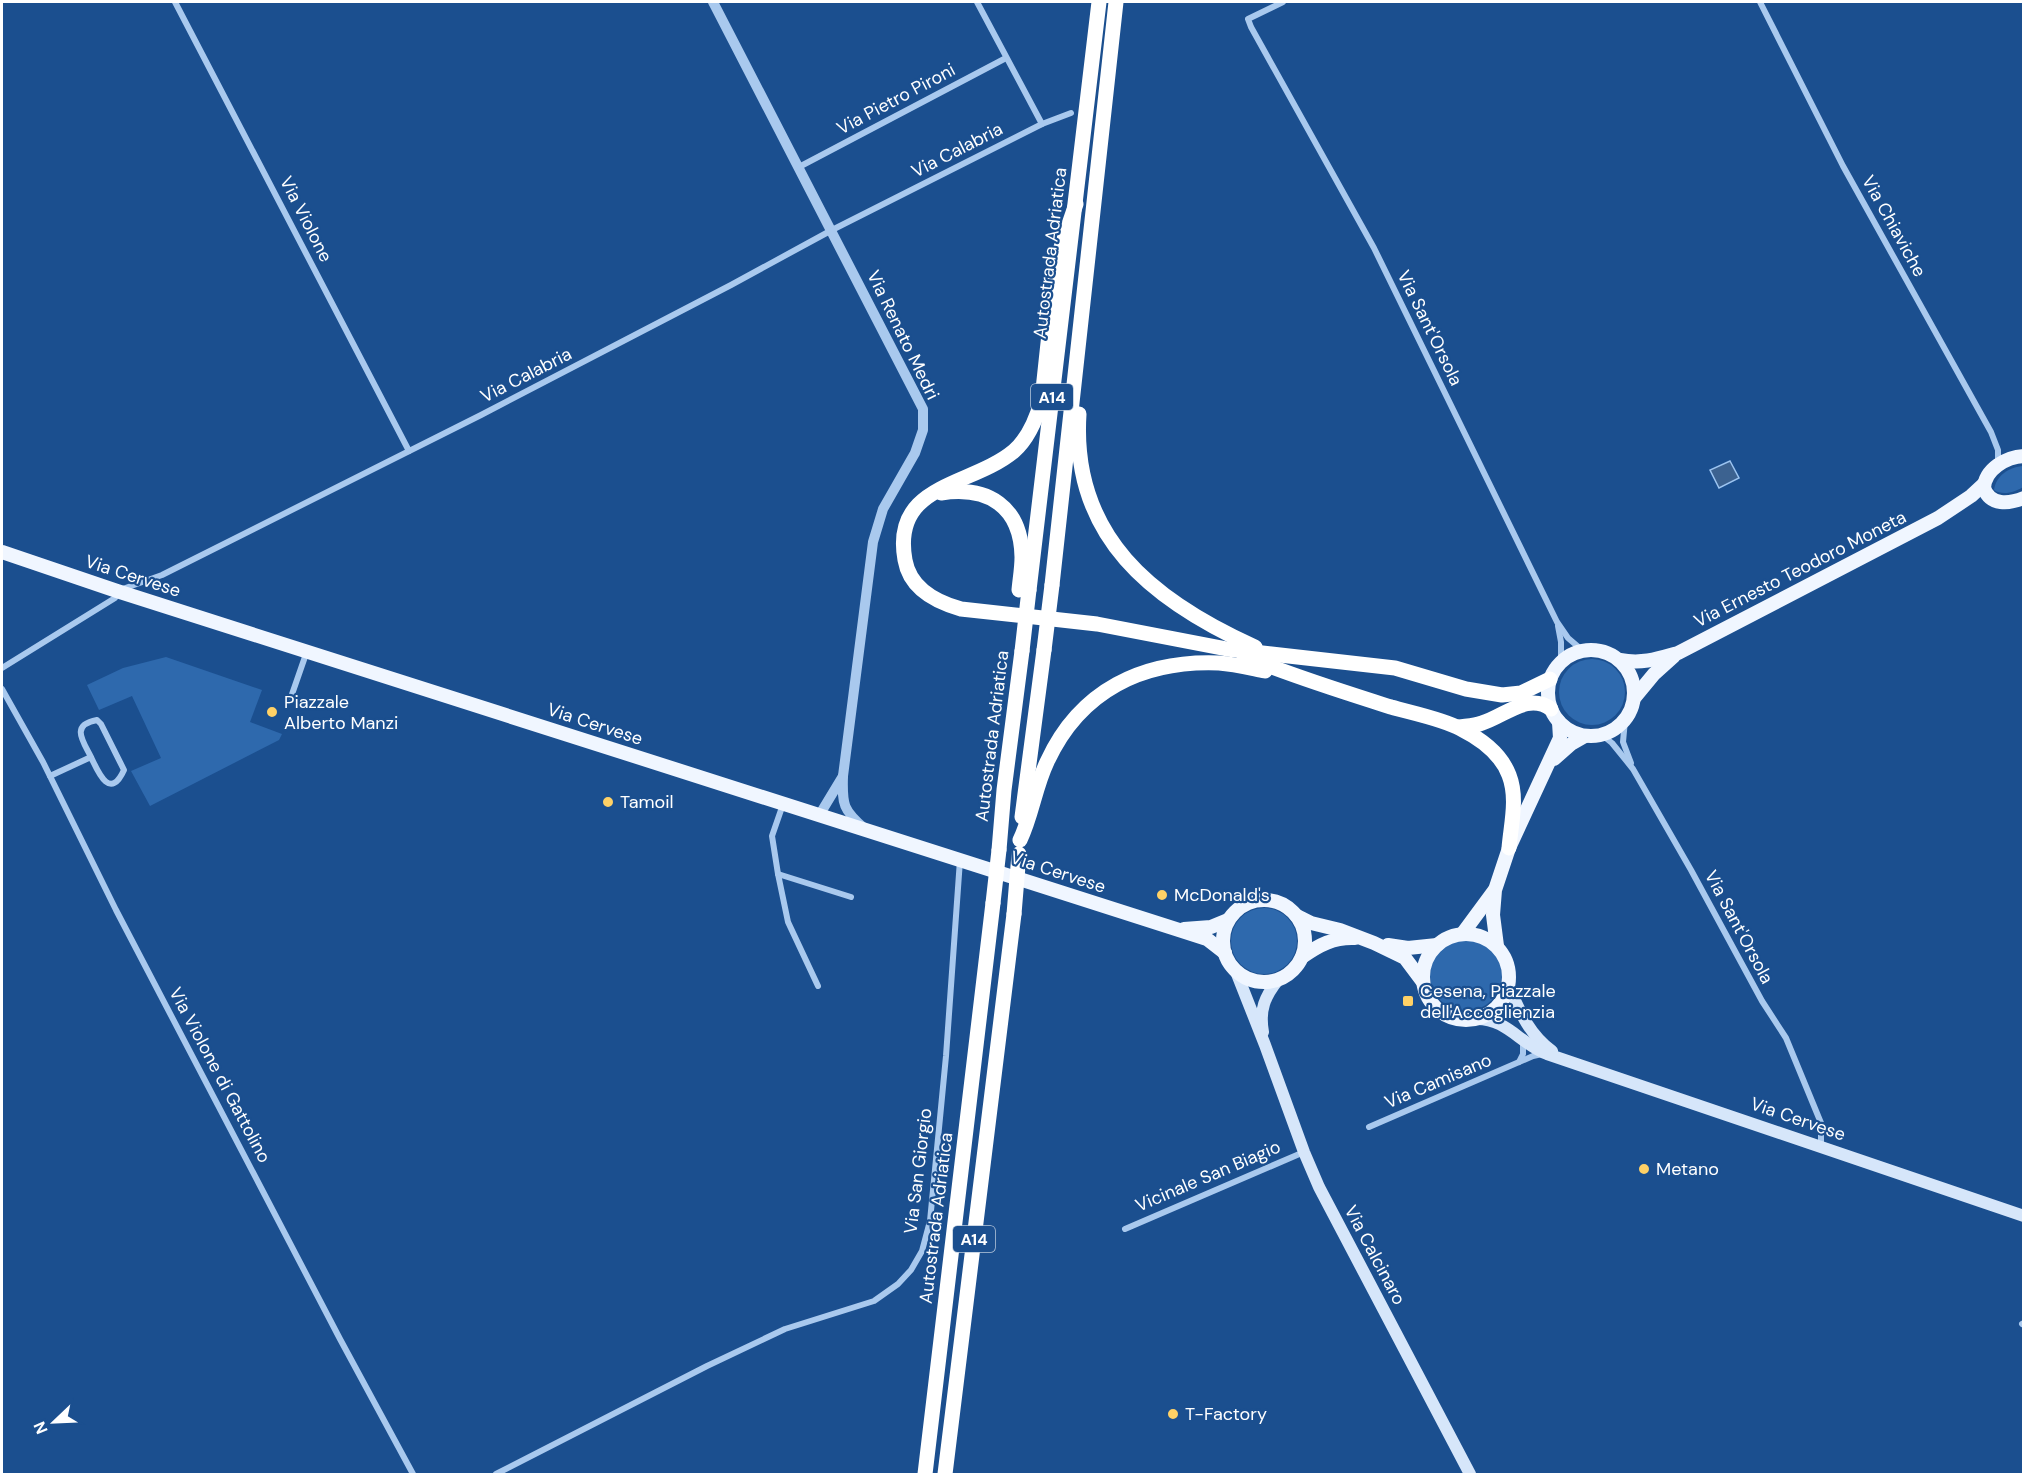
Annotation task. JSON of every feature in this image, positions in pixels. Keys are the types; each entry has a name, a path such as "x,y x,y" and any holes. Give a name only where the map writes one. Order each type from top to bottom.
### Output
{"highway":[{"name":"Autostrada Adriatica","path":"925,1474 999,850 1024,590 1076,204 1099,2"},
{"name":"Autostrada Adriatica","path":"945,1474 1014,914 1024,789 1052,585 1116,2"},
{"path":"1076,204 1057,259 1042,399 1036,420 1017,449 996,465 957,480 932,494 919,504 907,519 902,547 906,567 915,584 928,596 961,609 1096,624 1227,649 1395,668 1466,689 1502,695 1521,693 1550,679"},
{"path":"1080,321 1084,343 1078,429 1081,464 1090,499 1105,533 1129,564 1155,589 1189,614 1220,632 1269,654"},
{"path":"932,494 961,490 977,492 990,497 1006,511 1014,522 1020,542 1024,590"},
{"path":"1227,649 1295,677 1459,727 1495,753 1509,775 1514,804 1509,848"},
{"path":"1019,847 1029,820 1036,789 1061,737 1079,712 1100,693 1123,679 1155,668 1188,664 1221,663 1295,677"},
{"path":"1459,727 1481,724 1521,705 1536,702 1555,716"}],"main road":[{"path":"1998,465 2019,457"},
{"name":"Via Ernesto Teodoro Moneta","path":"1938,518 1971,496 1984,484 1998,465"},
{"path":"1984,484 1986,493 1994,501"},
{"name":"Via Ernesto Teodoro Moneta","path":"1620,660 1634,663 1648,662 1678,652 1938,518 1974,504 2007,502 2024,498"},
{"name":"Via Cervese","path":"2,552 117,591 1207,939 1225,953"},
{"path":"1497,946 1493,915 1495,890 1509,848 1560,738 1548,689 1550,679 1561,661 1582,650 1602,650 1620,660 1629,671 1634,683 1635,697 1630,713 1618,727 1602,735 1586,736 1576,733 1555,716"},
{"name":"Via Ernesto Teodoro Moneta","path":"1635,697 1654,674 1678,652"},
{"path":"1546,766 1571,744 1586,736"},
{"path":"1463,933 1495,890"},
{"path":"1424,982 1405,958 1369,941 1340,930 1311,923 1278,902 1267,900 1245,904 1228,921 1224,931 1225,953 1234,969 1244,977 1267,982 1278,980 1293,971 1302,957 1335,939 1345,938 1369,941 1408,948 1437,945"},
{"path":"1297,916 1305,936 1302,957"},
{"name":"Via Cervese","path":"1179,930 1211,927 1228,921"},
{"path":"1463,933 1487,938 1497,946 1508,965 1509,987 1497,1007 1477,1019 1462,1020 1442,1012 1427,994 1424,982 1426,962 1437,945 1449,937 1463,933"},
{"name":"Via Calcinaro","path":"1234,969 1319,1186 1470,1474"},
{"name":"Via Calcinaro","path":"1265,1045 1261,1020 1262,1005 1268,992 1278,980"},
{"name":"Via Cervese","path":"1509,987 1532,1033 1560,1057"},
{"name":"Via Cervese","path":"1477,1019 1492,1020 1504,1025 1523,1042 1546,1054 2024,1216"}],"street":[{"name":"Via Violone","path":"175,2 409,452"},
{"name":"Via Renato Medri","path":"713,2 923,409 923,430 915,453 883,509 873,542 843,776 845,807 850,816 866,829"},
{"path":"977,2 1042,124"},
{"name":"Via Sant'Orsola","path":"1283,2 1248,19 1374,248 1557,622 1568,638 1582,650"},
{"name":"Via Chiaviche","path":"1760,2 1843,166 1991,432 1998,450 1998,465"},
{"name":"Via Pietro Pironi","path":"799,167 1006,58"},
{"name":"Via Calabria","path":"2,668 115,598 117,591 162,575 409,452 832,230 1042,124 1071,113"},
{"path":"1991,432 2001,448 2019,457"},
{"path":"1557,622 1561,642 1561,661"},
{"path":"290,700 307,651"},
{"name":"Via Violone di Gattolino","path":"2,689 50,776 116,910 413,1474"},
{"path":"97,720 124,770 121,777 114,782 106,783 102,780 91,757 80,733 81,728 97,720"},
{"path":"1625,720 1623,742 1633,769"},
{"name":"Via Sant'Orsola","path":"1602,735 1612,742 1633,769 1762,1001 1786,1038 1821,1124 1821,1146"},
{"path":"50,776 91,757"},
{"name":"Via Renato Medri","path":"820,814 843,776"},
{"path":"787,804 782,810 772,836 778,874 788,922 818,986"},
{"name":"Via San Giorgio","path":"496,1474 707,1366 785,1329 874,1301 898,1284 911,1270 926,1242 930,1221 946,1056 960,860"},
{"path":"778,874 851,897"},
{"name":"Via Camisano","path":"1519,1062 1523,1054 1523,1042"},
{"name":"Via Camisano","path":"1369,1128 1533,1056 1546,1054"},
{"name":"Vicinale San Biagio","path":"1125,1228 1304,1152"}],"shaded area":[{"path":"1730,461 1739,478 1719,488 1710,470"},
{"path":"2023,466 2023,487 2009,493 1994,490 2004,473"},
{"path":"166,657 262,690 250,722 282,734 279,740 150,806 131,771 161,758 132,696 99,710 87,685 123,668"},
{"path":"1586,659 1598,659 1610,664 1620,674 1625,692 1623,705 1610,720 1598,725 1586,725 1574,720 1564,710 1559,698 1559,686 1564,674 1574,664"},
{"path":"1264,908 1277,911 1287,918 1294,928 1297,941 1294,954 1287,964 1277,971 1264,974 1251,971 1241,964 1234,954 1231,941 1234,928 1241,918 1251,911"},
{"path":"1466,939 1486,945 1496,955 1502,975 1496,995 1486,1005 1466,1011 1446,1005 1436,995 1430,975 1436,955 1446,945"}],"place":[{"name":"Piazzale Alberto Manzi","path":"272,712"},
{"name":"Tamoil","path":"608,802"},
{"name":"McDonald's","path":"1162,895"},
{"name":"Cesena, Piazzale dell'Accoglienzia","path":"1408,1001"},
{"name":"Metano","path":"1644,1169"},
{"name":"T-Factory","path":"1173,1414"}]}
